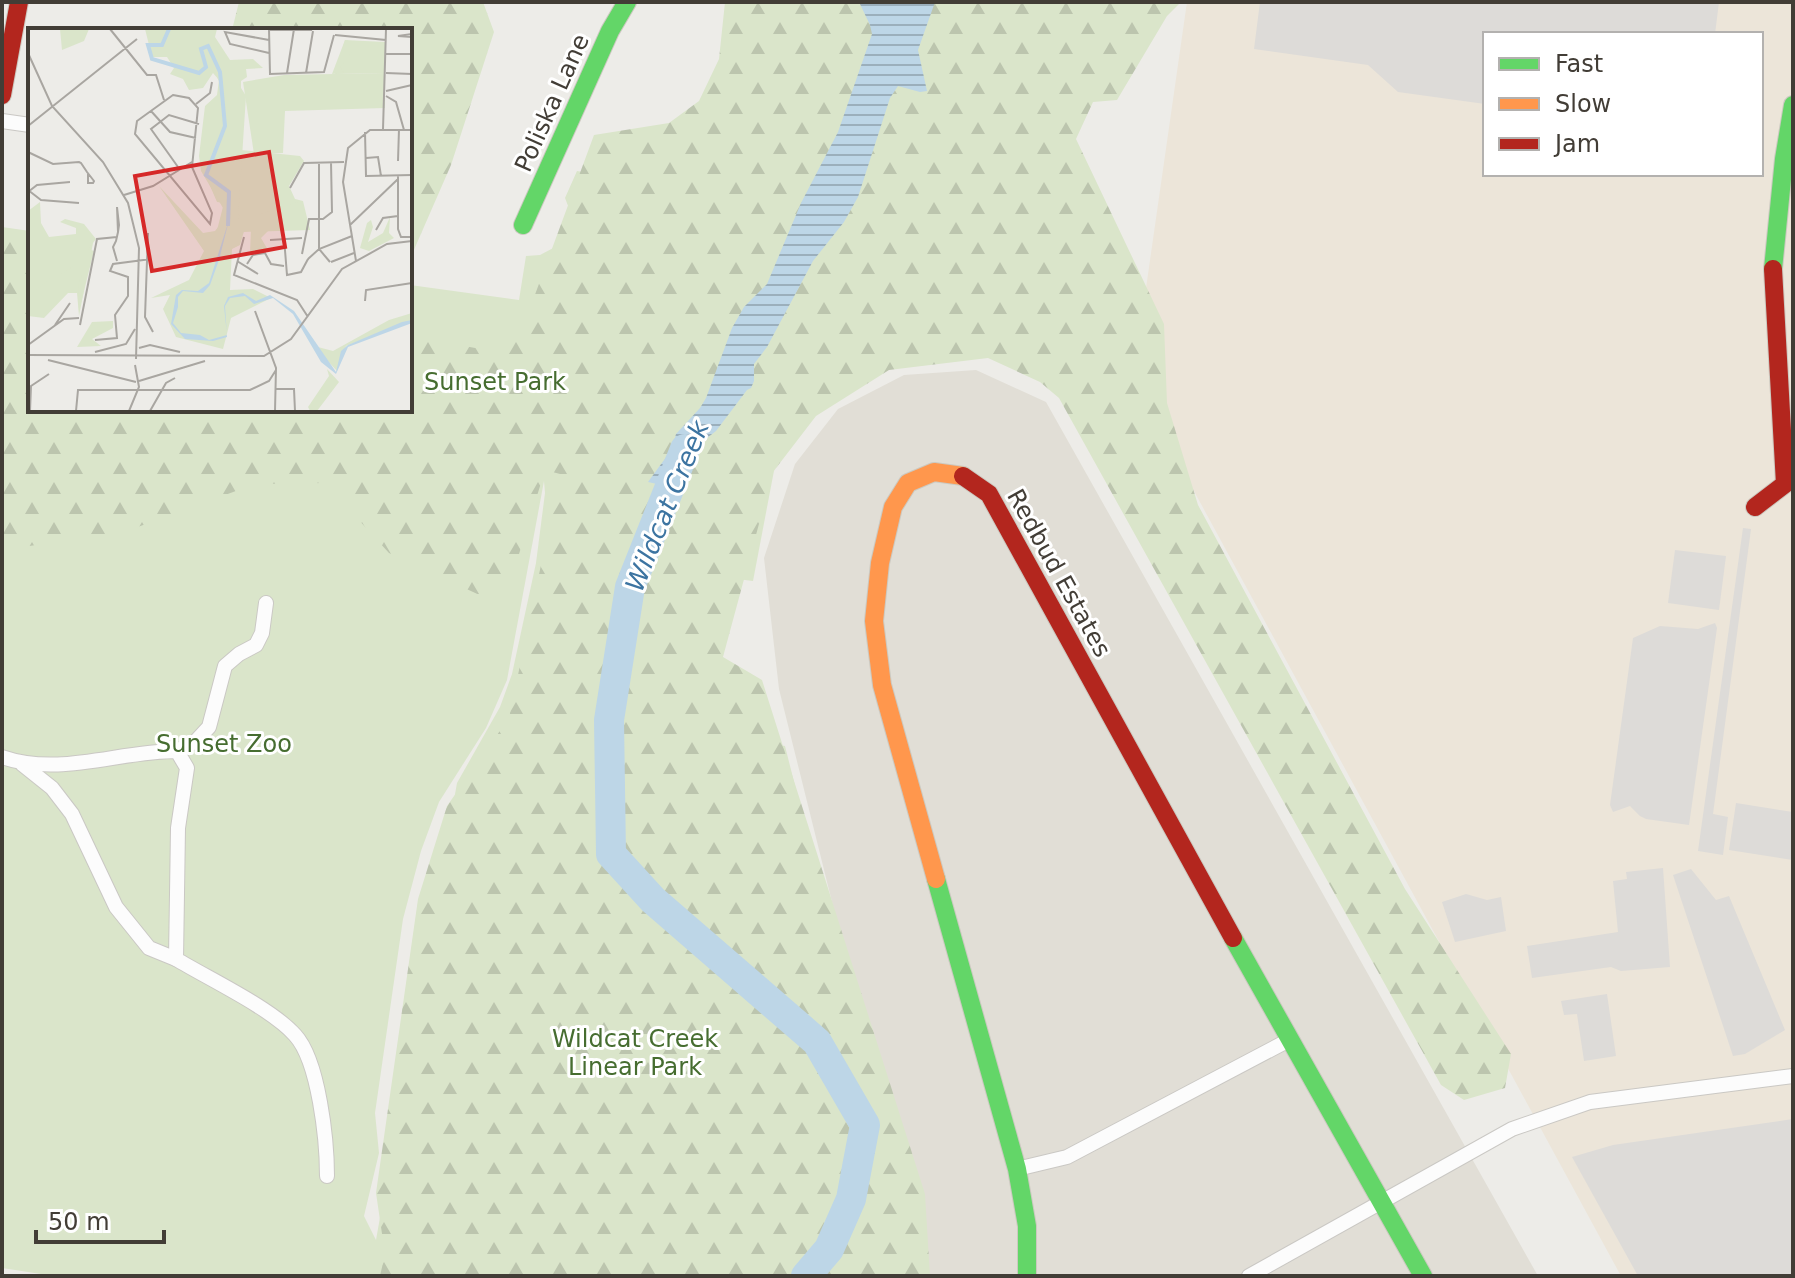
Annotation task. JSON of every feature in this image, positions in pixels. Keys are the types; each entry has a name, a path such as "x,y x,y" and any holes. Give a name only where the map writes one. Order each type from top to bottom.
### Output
{"street":[{"path":"2,95 19,2"},
{"name":"Poliska Lane","path":"523,225 610,31 627,2"},
{"path":"1755,507 1785,484 1772,281 1793,105"},
{"path":"2,121 28,125"},
{"name":"Redbud Estates","path":"1027,1276 1027,1226 1017,1169 882,685 874,621 880,563 893,507 908,483 934,472 964,476 989,494 1289,1040 1423,1276"},
{"path":"2,757 22,764 65,765 177,751 196,741 209,727 225,666 256,645 262,633 266,603"},
{"path":"176,959 178,828 187,768 177,751"},
{"path":"22,764 52,788 72,814 116,907 149,948 176,959 278,1019 297,1036 310,1060 327,1149 327,1176"},
{"path":"1017,1169 1067,1157 1289,1040"},
{"path":"1249,1276 1512,1129 1590,1102 1793,1076"}],"shaded area":[{"path":"1187,2 1793,2 1793,1276 1621,1276 1133,379"},
{"path":"1260,2 1719,2 1715,32 1483,32 1483,104 1398,92 1368,65 1254,49"},
{"path":"976,370 1046,402 1538,1276 904,1276 897,1163 779,689 764,558 795,464 838,409 904,375"},
{"path":"1743,528 1751,529 1713,814 1728,817 1723,855 1698,851"},
{"path":"1675,550 1726,556 1719,610 1668,603"},
{"path":"1715,623 1717,628 1689,825 1646,819 1630,806 1613,812 1610,805 1633,638 1660,626 1698,629"},
{"path":"1736,803 1793,812 1793,860 1729,850"},
{"path":"1663,868 1670,967 1621,971 1611,967 1532,978 1527,946 1618,932 1613,881 1627,879 1626,872"},
{"path":"1691,869 1716,900 1729,896 1785,1030 1745,1054 1733,1056 1673,875"},
{"path":"1466,894 1487,900 1501,897 1506,931 1455,942 1442,902"},
{"path":"1607,994 1616,1056 1584,1061 1577,1014 1564,1015 1561,1001"},
{"path":"1793,1119 1793,1276 1638,1276 1572,1157 1613,1145"}],"green space":[{"path":"239,2 483,2 494,32 451,165 412,254 412,28 232,28"},
{"name":"Wildcat Creek Linear Park","path":"725,2 1181,2 1167,16 1117,100 1093,102 1076,139 1164,324 1167,403 1198,505 1405,889 1511,1054 1505,1088 1464,1100 1441,1085 1059,398 1040,382 988,358 889,370 816,416 773,472 723,657 762,680 925,1194 930,1276 380,1276 385,1254 376,1193 418,899 447,806 509,718 560,474 545,470 515,567 486,598 389,553 325,483 255,484 124,532 2,550 2,235 28,238 28,412 412,412 412,336 486,350 526,319 594,135 669,123 699,101 719,59"},
{"path":"577,171 697,191 878,328 777,455 753,581 729,578 701,731 785,746 891,1168 898,1276 54,1276 2,1268 2,227 28,231 28,412 412,412 412,285 519,300 526,256 540,255 559,245 570,211 565,198","holes":["544,481 536,563 512,674 500,707 457,783 376,1240 364,1216 379,1153 375,1113 403,919 421,851 439,802 486,728 507,680"]}],"water":[{"path":"859,2 935,2 918,50 927,91 898,86 890,98 858,197 844,222 813,261 767,347 754,364 751,388 716,431 698,445 679,489 648,482 672,449 676,434 706,398 732,328 744,307 767,284 801,203 838,132 872,34"}],"waterway":[{"name":"Wildcat Creek","path":"685,449 630,587 609,720 611,854 653,900 817,1042 865,1125 851,1199 829,1249 806,1276"}],"traffic: fast":[{"path":"523,225 610,31 627,2"},
{"path":"1773,269 1793,105"},
{"path":"936,879 1017,1169 1027,1226 1027,1276"},
{"path":"1233,938 1423,1276"}],"traffic: slow":[{"path":"936,879 882,685 874,621 880,563 893,507 908,483 934,472 963,476"}],"traffic: jam":[{"path":"2,95 19,2"},
{"path":"1755,507 1785,484 1773,269"},
{"path":"963,476 989,494 1233,938"}],"park label":[{"name":"Sunset Park","path":"495,382"},
{"name":"Sunset Zoo","path":"224,744"}]}
